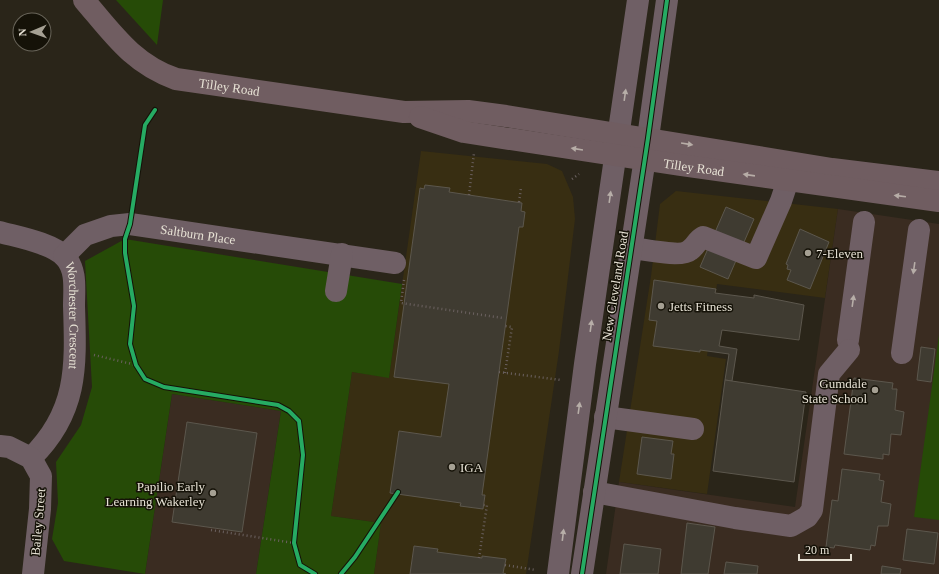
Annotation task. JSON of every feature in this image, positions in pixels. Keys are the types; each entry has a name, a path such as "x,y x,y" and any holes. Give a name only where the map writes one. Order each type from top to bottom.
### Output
{"main road":[{"name":"Tilley Road","path":"84,0 120,44 139,61 158,73 198,83 404,112 468,111 620,133 832,169 939,182"},
{"name":"Tilley Road","path":"404,112 464,132 645,160 939,200"}],"street":[{"name":"New Cleveland Road","path":"558,574 574,447 638,0"},
{"name":"New Cleveland Road","path":"582,574 645,160 667,0"},
{"path":"631,248 681,254 690,251 698,239 703,237 756,258 778,208 788,180"},
{"path":"594,492 736,518 791,526 800,522 812,510 829,374 848,345 864,222"},
{"name":"Saltburn Place","path":"64,256 86,235 111,226 130,224 395,263"},
{"path":"902,353 919,230"},
{"name":"Worchester Crescent","path":"0,232 39,242 64,256 74,272 75,353 72,386 63,416 48,442 32,458"},
{"path":"336,291 342,254"},
{"path":"605,417 693,429"},
{"path":"0,446 9,447 32,458"},
{"name":"Bailey Street","path":"32,458 41,476 40,510 33,574"}],"path":[{"path":"469,195 475,146"},
{"path":"572,179 579,174"},
{"path":"519,202 521,188"},
{"path":"395,263 396,260 404,261 405,273 401,303 503,318"},
{"path":"505,373 512,327 506,326"},
{"path":"75,353 87,353 136,366"},
{"path":"134,358 136,366 140,372"},
{"path":"499,372 561,380"},
{"path":"479,558 487,505 484,505"},
{"path":"211,530 294,543"},
{"path":"295,535 294,543 296,550"},
{"path":"505,565 536,570"}],"shaded area":[{"path":"421,151 547,164 562,171 573,197 575,219 559,351 526,574 374,574 381,523 331,516 352,372 389,377"},
{"path":"676,191 838,209 825,298 717,284 707,356 726,359 707,494 619,482 651,276 660,204"},
{"name":"Gumdale State School","path":"838,209 939,224 939,574 606,574 619,482 795,507"},
{"name":"Papilio Early Learning Wakerley","path":"172,394 281,411 256,574 145,574"}],"green space":[{"path":"116,0 163,0 157,45"},
{"path":"125,239 402,284 389,378 352,372 331,516 381,523 374,574 256,574 281,411 172,394 145,574 64,561 52,539 58,503 56,462 81,425 92,387 85,261"},
{"path":"939,335 939,520 914,517"}],"building":[{"path":"425,185 450,188 449,192 522,203 521,211 525,212 523,227 519,227 482,495 485,495 483,509 460,506 461,503 390,493 399,431 441,437 449,384 394,377 420,188 424,189"},
{"path":"726,207 754,219 728,279 700,267"},
{"name":"7-Eleven","path":"800,229 829,242 810,289 787,280 791,270 787,269 788,265 786,264"},
{"path":"654,280 716,289 715,293 754,298 754,295 804,305 799,340 722,330 719,346 737,349 732,381 725,380 729,354 653,346 657,321 649,320"},
{"path":"921,347 935,349 931,382 917,380"},
{"path":"854,378 893,383 892,389 897,389 895,410 904,412 901,435 891,434 889,455 883,454 883,459 844,454"},
{"path":"725,380 806,392 794,482 713,471"},
{"path":"187,422 257,433 242,532 172,522"},
{"path":"642,437 673,441 671,454 674,454 671,479 637,474"},
{"path":"842,469 880,474 879,480 884,481 881,502 891,504 888,526 878,526 875,546 871,545 870,550 835,545 834,548 826,547 832,500 838,501"},
{"path":"687,523 715,527 708,574 681,574"},
{"path":"907,529 938,533 934,564 903,560"},
{"path":"624,544 661,549 658,574 620,574"},
{"path":"414,546 438,549 437,552 482,558 482,556 506,559 503,573 506,574 410,574"},
{"path":"726,562 758,566 757,574 724,574"},
{"path":"882,566 901,569 900,574 881,574"}],"cycle path":[{"path":"582,574 648,138 667,0"},
{"path":"155,110 145,125 130,224 125,239 125,253 134,306 130,344 136,365 145,379 164,387 278,405 289,411 299,421 303,455 294,543 300,565 315,574"},
{"path":"341,574 355,557 398,492"}],"place":[{"name":"7-Eleven","path":"808,253"},
{"name":"Jetts Fitness","path":"661,306"},
{"name":"Gumdale State School","path":"875,390"},
{"name":"IGA","path":"452,467"},
{"name":"Papilio Early Learning Wakerley","path":"213,493"}]}
